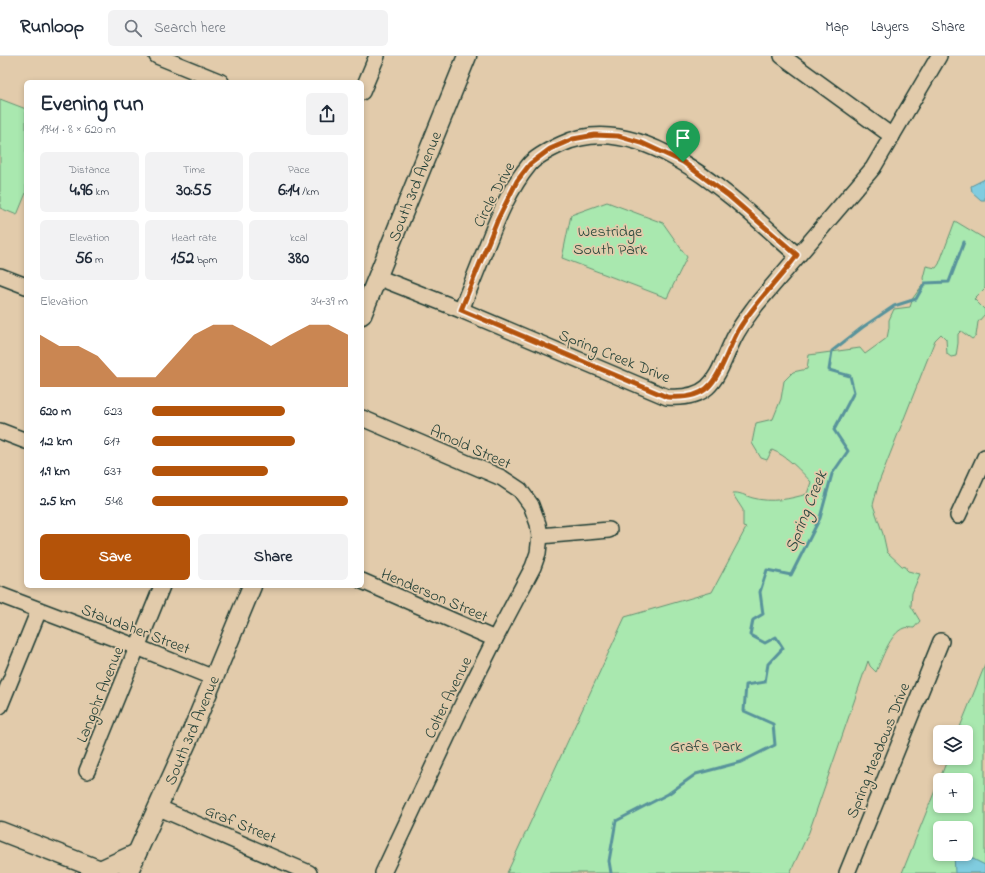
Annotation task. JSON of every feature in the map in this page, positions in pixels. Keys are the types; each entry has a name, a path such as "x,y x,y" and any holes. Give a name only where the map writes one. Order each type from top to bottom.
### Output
{"main road":[{"name":"South 3rd Avenue","path":"364,310 467,56"},
{"name":"South 3rd Avenue","path":"128,873 214,678 251,588"},
{"path":"0,831 104,872 137,853"}],"street":[{"path":"157,56 216,80"},
{"path":"364,87 377,56"},
{"path":"782,56 892,136"},
{"name":"Spring Creek Drive","path":"377,277 461,310 667,397 680,398 693,396 707,389 715,378 740,328 756,305 797,255 873,168 938,56"},
{"name":"Circle Drive","path":"461,310 497,221 517,181 530,164 550,149 573,139 595,135 618,136 642,143 683,162 729,196 797,255"},
{"path":"0,276 24,285"},
{"name":"Arnold Street","path":"364,419 502,478 520,490 531,506 540,536"},
{"path":"0,431 24,440"},
{"path":"958,516 985,457"},
{"path":"540,536 609,530"},
{"name":"Colter Avenue","path":"383,873 494,639 533,567 539,548 540,536"},
{"name":"Henderson Street","path":"364,582 494,639"},
{"name":"Langohr Avenue","path":"87,772 161,588"},
{"name":"Staudaher Street","path":"0,595 214,678"},
{"path":"0,706 39,610"},
{"name":"Spring Meadows Drive","path":"846,873 941,641"},
{"name":"Graf Street","path":"157,807 309,873"}],"green space":[{"path":"0,99 24,108 24,198 17,215 0,208"},
{"name":"Westridge South Park","path":"607,202 663,223 687,257 667,298 562,258 571,215"},
{"name":"Grafs Park","path":"955,221 985,239 985,288 974,299 985,310 985,314 978,322 976,336 972,339 961,331 958,334 956,356 951,357 947,354 946,339 941,334 935,340 879,482 873,505 883,534 887,552 902,566 906,567 908,571 920,574 912,593 911,606 920,621 914,628 904,628 895,635 887,647 876,672 870,666 868,661 809,832 790,873 507,873 625,617 712,592 746,528 743,527 743,510 732,493 767,500 787,499 807,494 811,482 793,464 772,450 767,460 761,458 752,443 756,423 773,419 781,399 784,381 793,372 807,369 809,355 860,348 865,354 887,338 889,320 894,309 910,307 913,298 924,283 923,278 926,266 936,268 939,264"},
{"path":"985,665 985,873 902,873 933,796 933,813 973,813 973,773 942,773 945,765 973,765 973,725 961,725"}],"water":[{"path":"985,179 985,200 981,200 972,192 971,186"},
{"path":"973,859 985,865 985,873 955,873 954,861 973,861"}],"waterway":[{"name":"Spring Creek","path":"611,873 609,861 616,821 668,794 696,774 741,762 775,745 773,724 744,711 746,685 765,682 768,664 783,648 776,637 765,643 750,635 753,620 763,614 760,592 767,570 791,575 820,518 832,474 848,451 834,430 854,392 850,376 829,370 832,351 863,327 894,306 916,299 925,283 949,282 964,242"}],"route":[{"path":"595,135 618,136 642,143 683,162 712,182 797,255 756,305 740,328 715,378 707,389 693,396 680,398 667,397 461,310 497,221 517,181 530,164 550,149 573,139 595,135"}]}
